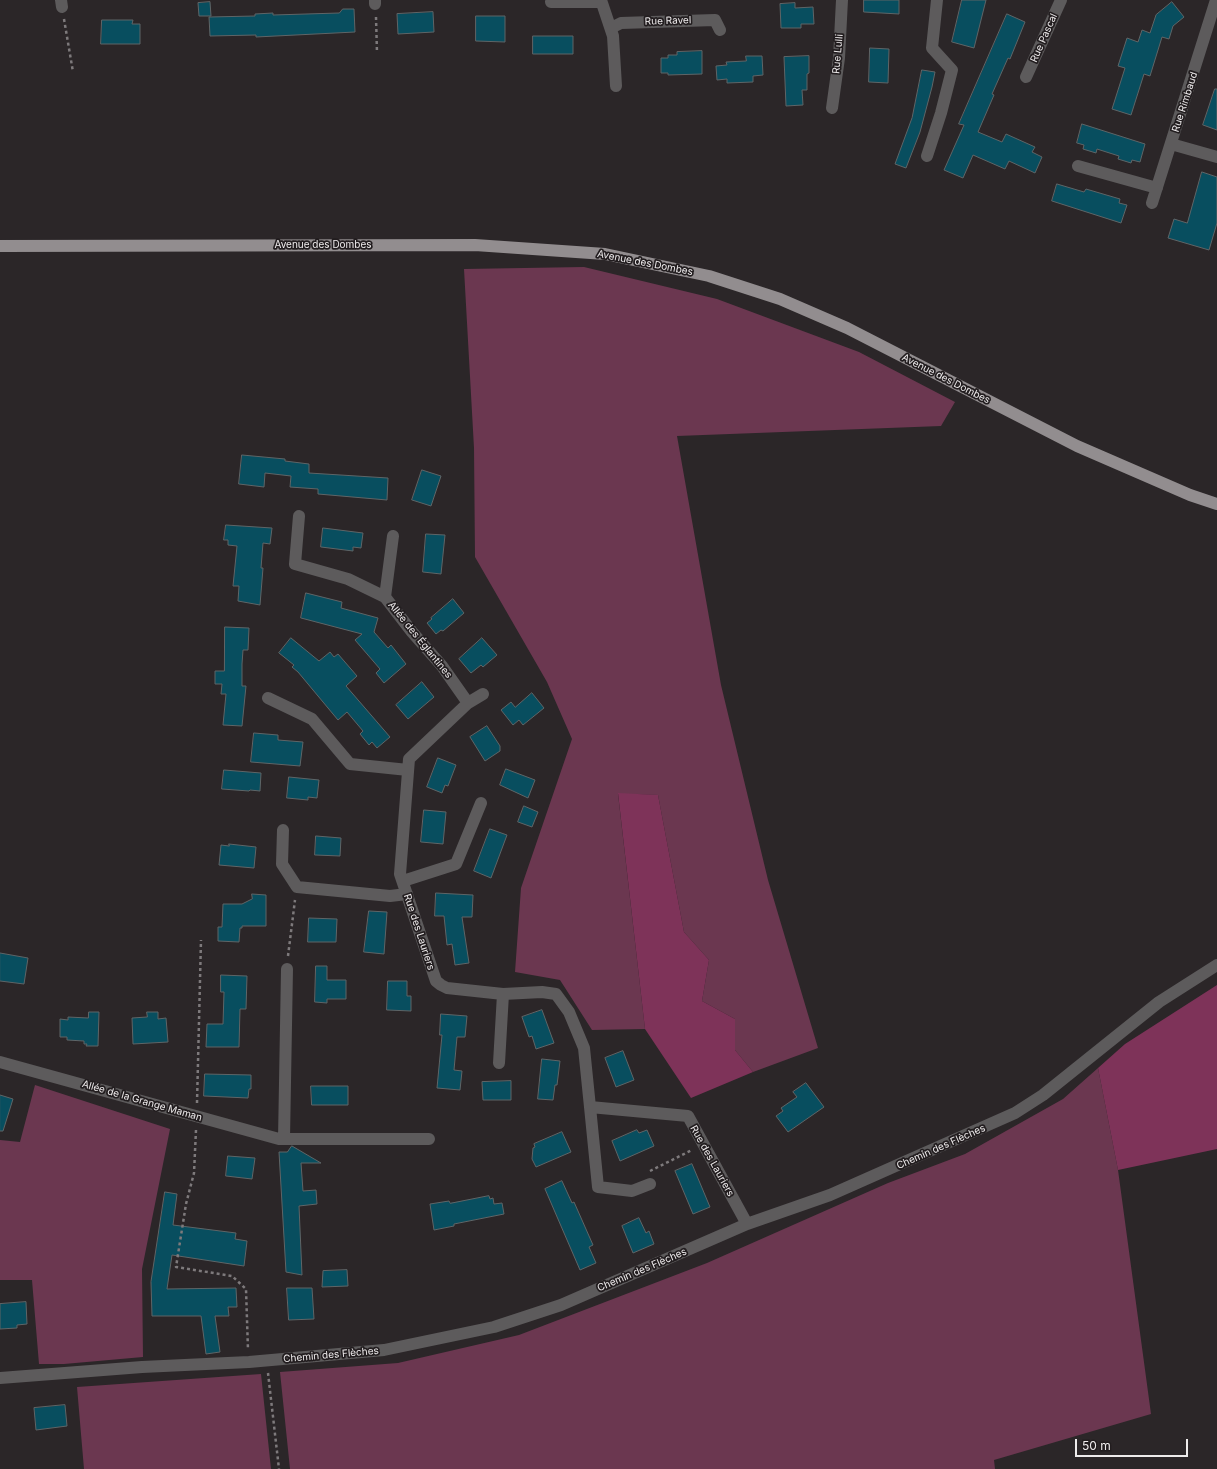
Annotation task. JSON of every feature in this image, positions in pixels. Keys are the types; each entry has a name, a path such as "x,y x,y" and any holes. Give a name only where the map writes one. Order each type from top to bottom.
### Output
{"main road":[{"name":"Avenue des Dombes","path":"0,246 475,245 604,254 694,272 780,299 847,328 1077,446 1190,495 1217,504"}],"street":[{"name":"Rue Lulli","path":"832,108 839,58 842,0"},
{"path":"927,156 952,70 932,48 938,0"},
{"name":"Rue Pascal","path":"1026,77 1061,0"},
{"name":"Rue Rimbaud","path":"1152,204 1214,17 1216,0"},
{"path":"551,2 601,1 613,36 616,86"},
{"name":"Rue Ravel","path":"610,28 621,22 715,20 720,30"},
{"path":"1171,144 1217,157"},
{"path":"1078,166 1157,188"},
{"name":"Allée des Églantines","path":"299,516 295,564 348,579 385,597 412,632 442,666 468,703"},
{"path":"385,597 393,536"},
{"name":"Rue des Lauriers","path":"483,694 468,703 409,759 400,874 436,981 448,988 503,994 542,992 556,994 569,1012 584,1048 590,1106 688,1116 747,1224"},
{"path":"268,698 312,720 350,764 408,770"},
{"path":"403,881 456,864 481,803"},
{"path":"283,830 282,864 297,887 390,896 407,894"},
{"name":"Chemin des Flèches","path":"0,1378 142,1367 267,1361 384,1350 494,1327 561,1305 747,1224 830,1196 1015,1113 1044,1095 1159,1002 1217,965"},
{"path":"284,1139 287,969"},
{"path":"499,1062 503,994"},
{"name":"Allée de la Grange Maman","path":"0,1062 279,1139 429,1138"},
{"path":"590,1106 598,1187 632,1191 650,1184"}],"path":[{"path":"375,2 377,52"},
{"path":"61,3 73,72"},
{"path":"287,969 297,887"},
{"path":"201,940 194,1173 186,1204 176,1267 232,1276 246,1289 249,1362"},
{"path":"650,1184 650,1171 703,1145"},
{"path":"267,1361 279,1469"}],"shaded area":[{"path":"584,267 717,299 859,352 955,402 941,426 677,436 721,685 768,880 818,1048 753,1072 735,1050 735,1019 702,1001 709,960 684,932 658,795 618,794 645,1029 592,1030 560,980 515,972 521,888 572,739 547,682 475,557 474,448 464,269"},
{"path":"618,793 658,795 684,932 709,960 702,1001 735,1019 735,1050 753,1072 691,1098 645,1029"},
{"path":"1217,985 1217,1149 1118,1170 1098,1068 1125,1044"},
{"path":"1098,1068 1118,1170 1151,1414 994,1460 995,1469 290,1469 280,1372 398,1363 519,1335 707,1263 888,1183 965,1154 1063,1099"},
{"path":"35,1085 170,1129 142,1269 143,1357 64,1364 39,1364 32,1280 0,1280 0,1140 20,1142"},
{"path":"261,1374 271,1469 84,1469 77,1387"}],"building":[{"path":"864,0 899,0 899,14 864,12"},
{"path":"962,0 986,0 974,48 952,42"},
{"path":"210,2 211,16 199,16 198,3"},
{"path":"1172,2 1184,17 1173,26 1169,39 1162,37 1150,76 1144,74 1131,115 1112,109 1125,68 1118,66 1127,38 1138,42 1142,30 1150,33 1156,15"},
{"path":"795,3 795,8 813,7 814,24 801,24 801,28 781,28 780,4"},
{"path":"343,9 354,9 355,32 256,37 256,35 210,36 209,17 255,16 255,14 273,13 273,15 339,13"},
{"path":"433,12 434,32 398,34 397,14"},
{"path":"1007,14 1025,22 1010,59 1008,58 992,94 994,95 978,132 1002,142 1006,134 1035,147 1032,152 1042,157 1035,173 1009,161 1005,169 973,155 963,178 944,170 964,125 959,124"},
{"path":"476,16 505,16 505,42 476,41"},
{"path":"102,20 133,20 132,24 140,24 140,44 101,44"},
{"path":"533,36 573,36 573,54 533,54"},
{"path":"870,48 889,49 888,83 869,82"},
{"path":"702,51 702,74 668,75 668,73 661,73 661,58 668,58 668,55 677,55 677,52"},
{"path":"746,56 762,56 763,75 753,76 753,82 727,83 727,79 717,80 716,66 727,65 726,62 746,61"},
{"path":"809,56 807,90 802,90 803,105 786,106 784,57"},
{"path":"922,70 935,72 920,132 906,168 895,164 912,118"},
{"path":"1215,89 1217,89 1217,130 1203,125"},
{"path":"1082,124 1145,144 1140,162 1132,160 1131,163 1118,159 1119,156 1097,149 1096,153 1083,149 1084,145 1077,143"},
{"path":"1202,172 1217,177 1217,223 1209,250 1168,238 1174,219 1187,223"},
{"path":"1057,184 1084,192 1086,189 1120,199 1119,203 1127,205 1121,223 1052,201"},
{"path":"242,455 285,459 285,461 309,464 309,473 388,478 387,500 318,494 318,489 290,487 291,476 265,473 264,487 239,484"},
{"path":"422,470 441,476 431,506 412,500"},
{"path":"226,525 272,528 270,544 263,543 261,568 263,568 260,605 238,601 239,586 233,586 237,546 228,545 228,540 224,540"},
{"path":"323,528 363,533 361,548 353,547 353,551 321,547"},
{"path":"426,534 445,535 441,574 423,572"},
{"path":"306,593 342,602 341,608 378,618 374,632 388,648 391,645 406,664 384,683 376,673 380,669 355,640 362,634 301,618"},
{"path":"453,599 464,613 443,631 441,630 436,634 427,623"},
{"path":"225,627 249,628 248,650 243,650 242,664 242,686 246,686 242,726 223,725 226,694 221,694 222,684 215,684 215,671 224,671"},
{"path":"291,638 319,661 330,652 334,657 338,654 357,676 346,686 390,737 377,748 372,742 369,745 360,734 363,731 347,712 338,720 298,672 292,667 294,665 279,653"},
{"path":"482,638 497,655 483,667 481,665 471,673 459,659"},
{"path":"422,682 434,697 408,719 396,705"},
{"path":"532,693 544,708 523,725 519,720 513,725 501,710 511,702 515,707"},
{"path":"487,726 500,746 500,751 485,761 470,737"},
{"path":"254,733 278,735 278,740 303,742 300,766 251,762"},
{"path":"438,758 456,765 448,786 445,785 442,793 427,787"},
{"path":"506,769 535,780 528,798 500,785"},
{"path":"224,770 261,773 260,791 222,789"},
{"path":"289,777 319,780 317,798 308,797 308,800 287,798"},
{"path":"524,806 538,812 532,827 518,822"},
{"path":"424,810 446,812 443,844 421,842"},
{"path":"490,829 507,835 491,878 474,871"},
{"path":"316,836 341,838 340,856 315,855"},
{"path":"229,844 256,847 254,868 219,865 221,845 229,846"},
{"path":"436,893 473,895 472,917 462,917 469,963 455,965 452,944 447,945 444,916 435,916"},
{"path":"252,894 266,895 266,926 242,926 242,928 240,928 239,942 218,941 218,927 222,927 223,904 242,904 252,899"},
{"path":"369,911 387,912 384,954 364,952"},
{"path":"309,918 337,919 336,942 308,942"},
{"path":"0,953 28,958 24,984 0,981"},
{"path":"316,966 327,966 327,980 346,980 346,999 327,999 327,1003 315,1002"},
{"path":"221,975 247,976 246,1009 240,1009 239,1047 206,1047 207,1024 223,1024 224,992 221,992"},
{"path":"388,981 407,981 407,996 411,996 411,1011 387,1010"},
{"path":"542,1010 554,1043 536,1049 532,1036 529,1037 522,1017"},
{"path":"89,1012 99,1012 98,1046 86,1046 87,1044 84,1044 84,1041 67,1040 67,1037 60,1037 60,1019 68,1020 68,1017 88,1018"},
{"path":"147,1012 158,1012 158,1019 166,1018 168,1042 133,1044 132,1018 147,1017"},
{"path":"441,1014 467,1016 465,1037 457,1037 454,1070 462,1071 460,1090 437,1088 442,1035 440,1035"},
{"path":"623,1051 634,1080 616,1087 605,1058"},
{"path":"542,1059 560,1061 557,1085 555,1085 553,1100 538,1099"},
{"path":"205,1074 251,1075 251,1089 249,1089 248,1098 204,1096"},
{"path":"511,1081 511,1100 483,1100 482,1082"},
{"path":"806,1083 824,1107 788,1132 776,1116 783,1111 781,1108 797,1097 793,1092"},
{"path":"311,1086 348,1086 348,1105 312,1105"},
{"path":"0,1095 13,1099 3,1131 0,1131"},
{"path":"637,1130 639,1133 647,1130 654,1146 620,1161 612,1141"},
{"path":"562,1132 571,1152 536,1167 532,1159 533,1148 535,1147 534,1144"},
{"path":"292,1146 321,1163 301,1163 303,1191 316,1190 317,1204 299,1206 302,1275 286,1272 279,1152 287,1152"},
{"path":"228,1156 255,1158 252,1179 226,1176"},
{"path":"692,1164 710,1207 693,1214 675,1171"},
{"path":"562,1181 572,1203 574,1202 593,1245 589,1247 596,1263 580,1270 545,1189"},
{"path":"165,1192 177,1194 173,1225 236,1233 235,1239 247,1241 244,1266 172,1255 167,1289 236,1288 237,1307 228,1307 229,1316 215,1316 220,1352 206,1354 201,1316 152,1316 151,1282"},
{"path":"489,1196 490,1199 493,1198 494,1204 502,1203 504,1214 454,1224 454,1226 434,1230 430,1204 449,1201 450,1203"},
{"path":"639,1218 646,1233 649,1231 654,1244 633,1253 622,1226"},
{"path":"347,1270 348,1286 322,1287 323,1271"},
{"path":"287,1288 312,1288 314,1319 289,1320"},
{"path":"26,1302 27,1324 17,1325 17,1328 0,1329 0,1304"},
{"path":"65,1405 67,1426 36,1430 34,1408"}]}
